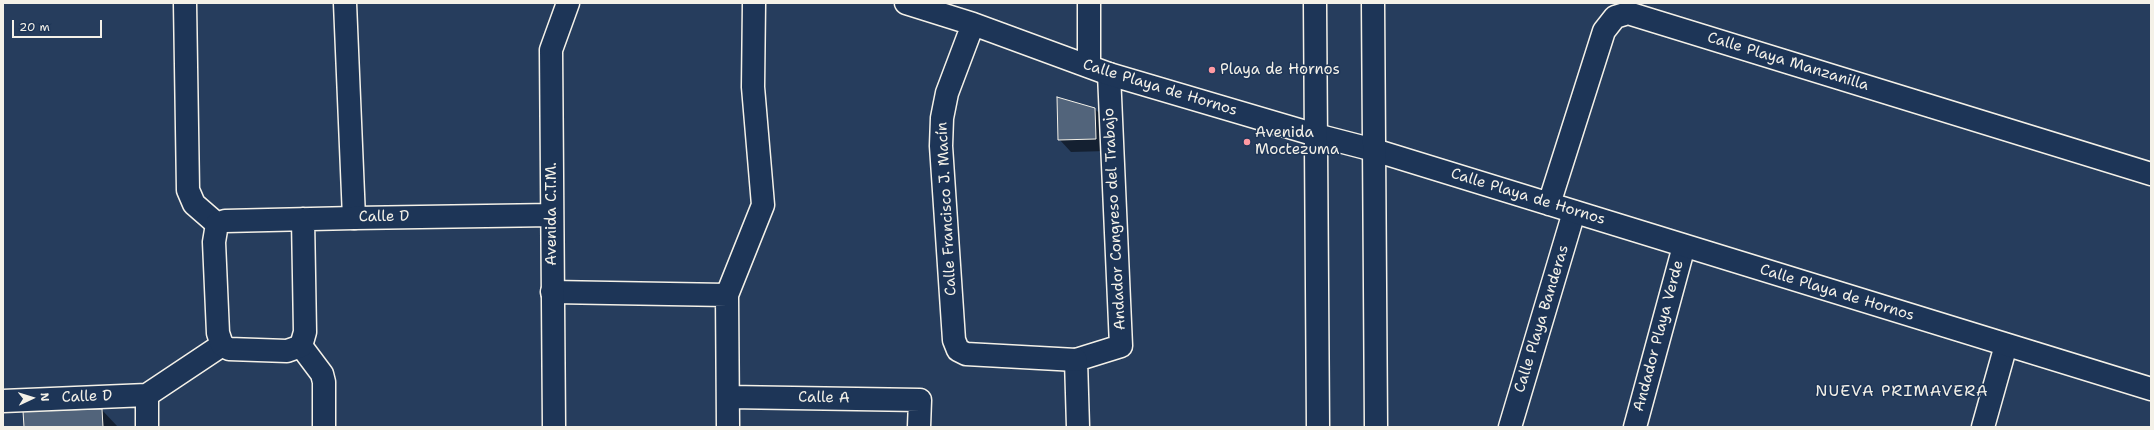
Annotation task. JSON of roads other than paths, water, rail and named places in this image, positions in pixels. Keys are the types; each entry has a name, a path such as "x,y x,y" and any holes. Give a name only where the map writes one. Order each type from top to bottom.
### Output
{"street":[{"path":"185,3 188,190 194,204 217,224 214,242 218,333 222,345"},
{"path":"345,3 354,218"},
{"name":"Avenida C.T.M.","path":"554,427 551,50 568,3"},
{"path":"728,427 729,397 727,295 763,206 753,87 754,3"},
{"name":"Calle Playa de Hornos","path":"906,3 972,24 1099,70 1316,136 1374,150 2151,389"},
{"path":"1089,3 1099,70"},
{"path":"1315,3 1318,427"},
{"path":"1373,3 1376,427"},
{"name":"Calle Playa Manzanilla","path":"1549,204 1604,31 1615,17 1628,13 2151,174"},
{"name":"Calle Francisco J. Macín","path":"972,24 946,93 942,118 941,146 953,330 958,350 975,355 1076,360"},
{"name":"Andador Congreso del Trabajo","path":"1076,360 1121,346 1099,70"},
{"name":"Calle Playa Banderas","path":"1510,427 1574,212"},
{"name":"Calle D","path":"217,224 233,220 552,215"},
{"path":"222,345 235,350 272,351 294,350 301,346 304,340 303,219"},
{"name":"Andador Playa Verde","path":"1635,427 1684,246"},
{"path":"552,292 727,295"},
{"path":"147,427 147,395 222,345"},
{"path":"1983,427 2006,345"},
{"path":"301,346 322,374 324,382 324,427"},
{"path":"1076,360 1078,427"},
{"name":"Calle D","path":"3,401 147,395"},
{"name":"Calle A","path":"729,397 920,400 919,427"}],"place":[{"name":"Playa de Hornos","path":"1212,70"},
{"name":"Avenida Moctezuma","path":"1247,142"}],"district":[{"name":"NUEVA PRIMAVERA","path":"1902,392"}]}
